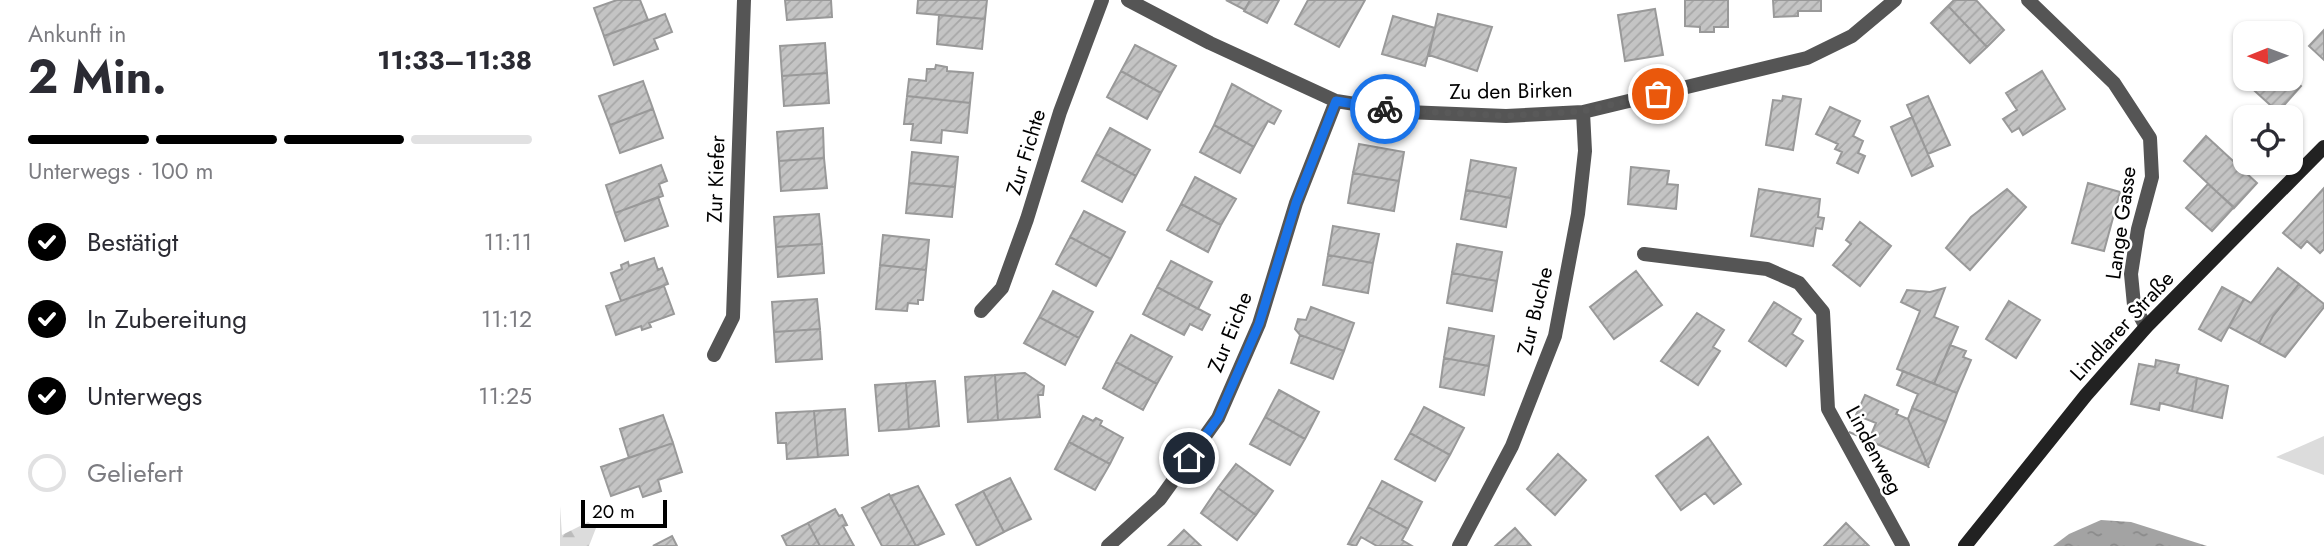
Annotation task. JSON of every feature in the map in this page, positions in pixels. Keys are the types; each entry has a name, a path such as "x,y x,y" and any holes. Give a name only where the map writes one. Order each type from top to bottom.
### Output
{"main road":[{"name":"Lindlarer Straße","path":"1965,546 2086,395 2146,327 2324,147"}],"street":[{"name":"Zur Kiefer","path":"714,355 733,317 744,0"},
{"name":"Zur Fichte","path":"981,311 1002,288 1060,112 1102,0"},
{"name":"Zu den Birken","path":"1128,0 1210,43 1336,101 1406,112 1506,116 1583,111 1807,58 1852,36 1895,0"},
{"name":"Lange Gasse","path":"2028,0 2114,83 2150,138 2152,177 2138,229 2131,274 2134,304 2146,327"},
{"name":"Zur Eiche","path":"1108,546 1160,499 1218,418 1259,324 1296,203 1336,101"},
{"name":"Zur Buche","path":"1459,546 1512,446 1555,336 1578,214 1585,150 1583,111"},
{"name":"Lindenweg","path":"1644,254 1767,269 1799,283 1823,312 1828,409 1903,546"}],"green space":[{"path":"2324,436 2324,475 2276,457"},
{"path":"560,506 562,535 588,522 596,528 589,546 560,546"}],"water":[{"path":"2101,520 2131,522 2207,546 2053,546 2069,534"}],"building":[{"path":"617,0 640,0 648,20 604,36 594,8"},
{"path":"785,0 831,0 832,17 787,20"},
{"path":"918,0 987,0 985,19 917,13"},
{"path":"1226,0 1250,0 1245,10"},
{"path":"1250,0 1279,0 1267,23 1244,11"},
{"path":"1308,0 1365,0 1339,47 1295,24"},
{"path":"1685,0 1728,0 1728,27 1714,27 1714,32 1700,32 1700,27 1685,26"},
{"path":"1773,0 1821,0 1821,11 1798,11 1798,16 1774,17"},
{"path":"1954,0 1976,0 2004,30 1987,47 1948,6"},
{"path":"1948,6 1987,47 1970,63 1931,23"},
{"path":"1655,9 1663,55 1625,61 1618,15"},
{"path":"665,14 672,32 654,39 658,49 614,65 604,36"},
{"path":"1438,14 1492,27 1477,71 1429,55"},
{"path":"939,15 985,19 982,49 937,44"},
{"path":"1393,16 1435,28 1425,66 1382,54"},
{"path":"2324,30 2324,60 2309,46"},
{"path":"825,43 827,73 782,76 780,46"},
{"path":"1135,45 1176,66 1161,93 1121,71"},
{"path":"936,65 947,67 947,71 973,73 970,103 907,96 909,79 926,81 927,69 935,69"},
{"path":"1121,71 1161,93 1147,119 1107,97"},
{"path":"2042,71 2065,109 2023,135 2019,128 2012,132 2003,119 2017,110 2006,93"},
{"path":"827,73 829,103 784,106 782,76"},
{"path":"643,81 653,109 610,125 599,96"},
{"path":"1232,84 1281,111 1274,124 1268,121 1254,147 1214,125"},
{"path":"2255,91 2297,91 2284,105 2270,105"},
{"path":"907,96 970,103 967,133 942,130 941,143 911,140 913,124 904,124"},
{"path":"1783,96 1801,99 1793,150 1766,145 1773,100 1782,101"},
{"path":"1928,96 1950,145 1928,154 1907,105"},
{"path":"1830,107 1860,121 1853,136 1863,141 1858,153 1865,156 1858,173 1837,163 1842,152 1835,149 1838,144 1816,134"},
{"path":"653,109 663,138 620,153 610,125"},
{"path":"1912,117 1933,166 1912,176 1891,127"},
{"path":"1214,125 1254,147 1240,173 1200,152"},
{"path":"823,128 824,158 779,161 777,132"},
{"path":"1110,128 1150,150 1136,176 1096,154"},
{"path":"2206,136 2233,161 2233,175 2248,175 2257,183 2234,208 2184,161"},
{"path":"1359,144 1404,152 1399,181 1353,173"},
{"path":"912,152 958,157 955,187 909,183"},
{"path":"1096,154 1136,176 1122,202 1082,181"},
{"path":"824,158 827,188 781,191 779,161"},
{"path":"1471,160 1516,168 1511,198 1466,190"},
{"path":"661,165 667,181 659,184 663,196 615,213 606,185"},
{"path":"1631,167 1669,171 1667,184 1678,185 1676,209 1628,204"},
{"path":"1353,173 1399,181 1394,211 1348,203"},
{"path":"1195,177 1236,199 1221,225 1181,204"},
{"path":"909,183 955,187 952,217 906,213"},
{"path":"2088,183 2120,192 2104,251 2072,243"},
{"path":"2208,184 2234,207 2212,231 2186,208"},
{"path":"2324,188 2324,249 2320,253 2307,241 2301,248 2283,233"},
{"path":"1759,189 1820,199 1818,217 1824,218 1822,229 1816,228 1813,246 1751,236"},
{"path":"2007,189 2026,207 1970,270 1946,248 1971,217"},
{"path":"1466,190 1511,198 1506,227 1461,219"},
{"path":"658,197 668,226 625,241 615,213"},
{"path":"1181,204 1221,225 1208,252 1167,230"},
{"path":"1084,211 1125,232 1111,259 1070,237"},
{"path":"819,214 822,244 776,247 774,217"},
{"path":"1860,222 1891,246 1860,286 1833,265 1851,244 1846,240"},
{"path":"1333,226 1379,234 1373,263 1328,255"},
{"path":"883,235 929,240 926,270 880,265"},
{"path":"1070,237 1111,259 1096,286 1056,264"},
{"path":"822,244 824,273 778,277 776,247"},
{"path":"1457,244 1502,252 1497,281 1452,273"},
{"path":"1328,255 1373,263 1368,293 1323,285"},
{"path":"654,258 658,270 662,268 668,284 621,301 611,273 622,269 621,265 628,262 629,266"},
{"path":"1171,261 1212,282 1198,309 1157,287"},
{"path":"880,265 926,270 923,300 918,300 918,304 908,303 907,311 876,309"},
{"path":"2278,268 2299,284 2273,316 2259,343 2229,327 2244,299 2251,303"},
{"path":"1636,271 1662,305 1614,339 1590,307"},
{"path":"1452,273 1497,281 1492,311 1447,303"},
{"path":"2299,284 2324,304 2324,307 2285,357 2259,343 2273,316"},
{"path":"664,286 674,314 649,323 651,327 642,330 641,326 616,335 606,306"},
{"path":"1157,287 1210,315 1202,330 1190,324 1184,335 1143,314"},
{"path":"2222,287 2244,299 2221,341 2199,329"},
{"path":"1945,288 1934,317 1958,327 1934,384 1897,369 1920,311 1901,302 1907,290 1930,292"},
{"path":"1053,291 1093,312 1079,338 1039,317"},
{"path":"817,299 820,329 774,332 772,302"},
{"path":"2009,301 2040,320 2016,358 1986,339"},
{"path":"1774,302 1801,319 1792,334 1803,341 1786,366 1749,341"},
{"path":"1311,307 1354,323 1344,351 1300,335 1295,329 1298,319 1306,320"},
{"path":"1697,313 1724,330 1713,347 1720,351 1698,385 1661,361"},
{"path":"1039,317 1079,338 1065,365 1024,343"},
{"path":"1449,328 1494,336 1489,366 1444,358"},
{"path":"820,329 822,359 776,362 774,332"},
{"path":"1131,335 1172,357 1157,384 1116,362"},
{"path":"1300,335 1344,351 1333,379 1291,363"},
{"path":"1950,345 1966,351 1963,357 1971,360 1957,393 1934,384"},
{"path":"1444,358 1489,366 1484,395 1440,387"},
{"path":"2156,360 2179,365 2177,373 2197,378 2192,411 2160,403 2159,410 2131,404 2139,364 2155,367"},
{"path":"1116,362 1157,384 1143,410 1103,388"},
{"path":"1903,371 1957,393 1946,422 1912,408 1918,394 1897,385"},
{"path":"1025,373 1044,386 1043,395 1038,395 1040,417 998,420 995,375"},
{"path":"995,375 998,420 968,422 965,377"},
{"path":"2197,378 2228,386 2222,418 2192,411"},
{"path":"935,381 939,426 909,429 906,383"},
{"path":"906,383 909,429 879,431 875,385"},
{"path":"1279,390 1319,412 1305,439 1265,417"},
{"path":"1865,395 1898,410 1896,414 1908,419 1928,466 1849,432 1869,440 1876,423 1856,415"},
{"path":"1424,407 1464,428 1450,455 1410,433"},
{"path":"1912,408 1946,422 1928,466 1908,419"},
{"path":"845,409 848,455 818,457 814,411"},
{"path":"814,411 818,457 787,459 786,443 778,443 776,413"},
{"path":"663,415 673,443 629,458 620,429"},
{"path":"1083,416 1093,421 1096,418 1102,421 1100,425 1123,438 1110,464 1069,442"},
{"path":"1265,417 1305,439 1290,465 1250,444"},
{"path":"1410,433 1450,455 1435,481 1395,459"},
{"path":"1708,437 1741,484 1714,504 1705,493 1681,510 1656,476"},
{"path":"1069,442 1110,464 1095,490 1055,469"},
{"path":"673,443 682,472 658,480 661,491 643,497 639,486 611,496 601,467"},
{"path":"1558,454 1586,480 1555,515 1527,489"},
{"path":"1236,464 1273,491 1256,515 1218,488"},
{"path":"1010,478 1031,519 1004,532 983,491"},
{"path":"1382,481 1422,502 1408,529 1368,507"},
{"path":"918,486 944,534 916,546 890,496"},
{"path":"1218,488 1256,515 1237,540 1201,513"},
{"path":"983,491 1004,532 977,546 956,505"},
{"path":"889,494 916,546 882,546 862,508"},
{"path":"1368,507 1408,529 1402,540 1412,546 1377,546 1361,537 1356,546 1348,544"},
{"path":"835,509 839,516 842,515 847,525 843,526 854,546 820,546 808,523"},
{"path":"808,523 820,546 787,546 782,536"},
{"path":"1846,523 1869,546 1824,546"},
{"path":"1515,528 1531,546 1495,546"},
{"path":"1184,530 1201,546 1168,546"},
{"path":"672,536 677,546 653,546"}],"way so far":[{"path":"1385,109 1506,116 1583,111 1658,94"}],"route":[{"path":"1189,458 1218,418 1259,324 1296,203 1336,101 1385,109"}]}
